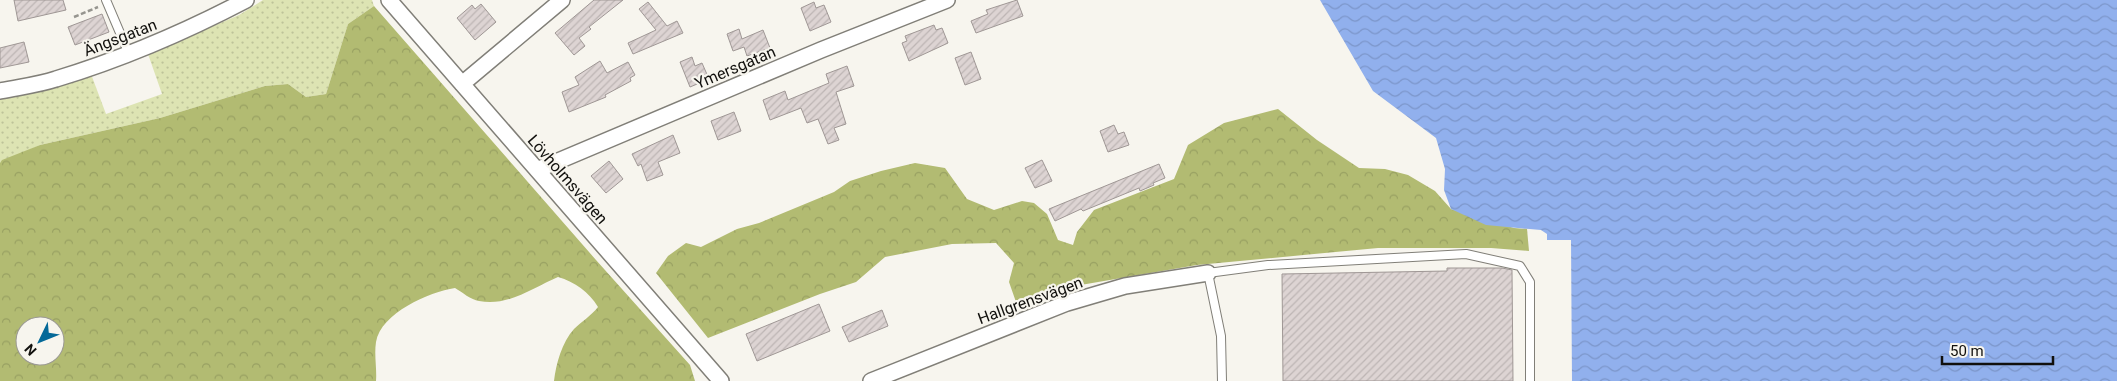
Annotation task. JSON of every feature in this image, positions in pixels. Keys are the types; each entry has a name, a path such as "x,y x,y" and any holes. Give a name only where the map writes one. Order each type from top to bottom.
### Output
{"street":[{"name":"Ängsgatan","path":"0,91 55,80 129,54 196,26 246,0"},
{"name":"Lövholmsvägen","path":"389,0 721,381"},
{"path":"462,84 562,0"},
{"name":"Ymersgatan","path":"537,170 803,57 947,0"},
{"name":"Hallgrensvägen","path":"871,381 1066,303 1126,286 1208,273"}],"lane":[{"path":"107,2 129,54"},
{"path":"1222,381 1221,336 1208,273 1268,265 1466,254 1520,266 1530,282 1530,381"}],"path":[{"path":"74,17 107,2"}],"green space":[{"path":"263,0 372,0 374,6 348,24 326,94 306,97 288,84 265,86 160,118 40,145 0,163 0,99 42,91 91,74 106,114 162,94 148,54 239,15"},
{"path":"374,6 690,365 695,381 554,381 558,361 566,340 574,329 598,307 581,288 558,277 520,295 500,301 476,300 455,288 420,299 396,313 380,332 375,347 376,381 0,381 0,163 2,160 40,145 160,118 265,86 288,84 306,97 326,94 348,24"},
{"path":"1278,109 1317,140 1359,168 1385,169 1408,175 1435,191 1451,209 1514,228 1527,229 1529,251 1491,248 1378,248 1197,265 1069,287 1024,303 1016,302 1009,282 1014,263 996,243 952,244 885,257 856,282 820,294 708,338 656,273 668,256 686,243 701,247 737,229 759,223 834,192 850,181 915,163 945,168 967,199 994,210 1022,201 1034,203 1047,214 1058,240 1073,245 1077,232 1094,210 1174,179 1188,145 1224,123"}],"water":[{"path":"1320,0 2117,0 2117,381 1572,381 1571,240 1547,240 1547,234 1541,230 1486,225 1451,209 1444,190 1445,169 1436,138 1373,91"}],"building":[{"path":"14,0 63,0 66,10 18,21"},
{"path":"594,0 623,0 589,27 591,29 579,38 585,46 574,55 555,33"},
{"path":"1017,0 1023,16 976,33 971,21 988,14 986,10"},
{"path":"648,2 667,26 677,21 683,33 633,54 628,43 656,30 639,9"},
{"path":"814,2 816,8 824,5 831,22 810,31 801,8"},
{"path":"481,4 496,22 475,40 457,18 472,5 475,9"},
{"path":"102,14 109,32 75,45 68,27"},
{"path":"934,25 936,30 942,28 948,43 909,61 902,43 907,41 905,36"},
{"path":"739,29 742,39 763,30 770,48 747,56 744,47 733,51 727,34"},
{"path":"24,42 29,62 0,68 0,48"},
{"path":"971,52 981,79 965,85 955,58"},
{"path":"692,57 695,66 702,63 709,79 690,87 680,62"},
{"path":"600,61 607,73 628,62 635,75 630,78 631,81 605,95 606,97 569,112 562,92 579,85 575,77"},
{"path":"847,66 854,86 836,92 846,124 834,128 839,140 828,144 818,119 807,123 801,108 770,120 763,100 785,91 788,100 829,83 826,74"},
{"path":"734,112 741,131 718,140 711,121"},
{"path":"1114,125 1118,134 1124,132 1129,145 1108,152 1100,131"},
{"path":"673,135 680,153 658,162 663,175 647,181 641,164 638,166 632,154"},
{"path":"1042,160 1052,181 1035,188 1025,168"},
{"path":"609,161 623,179 606,193 591,176"},
{"path":"1159,164 1165,178 1140,191 1139,188 1083,211 1081,209 1055,221 1049,209"},
{"path":"1447,268 1502,268 1512,270 1513,381 1283,381 1282,274 1447,271"},
{"path":"819,304 830,331 757,361 746,334"},
{"path":"882,310 888,326 849,342 842,327"}]}
